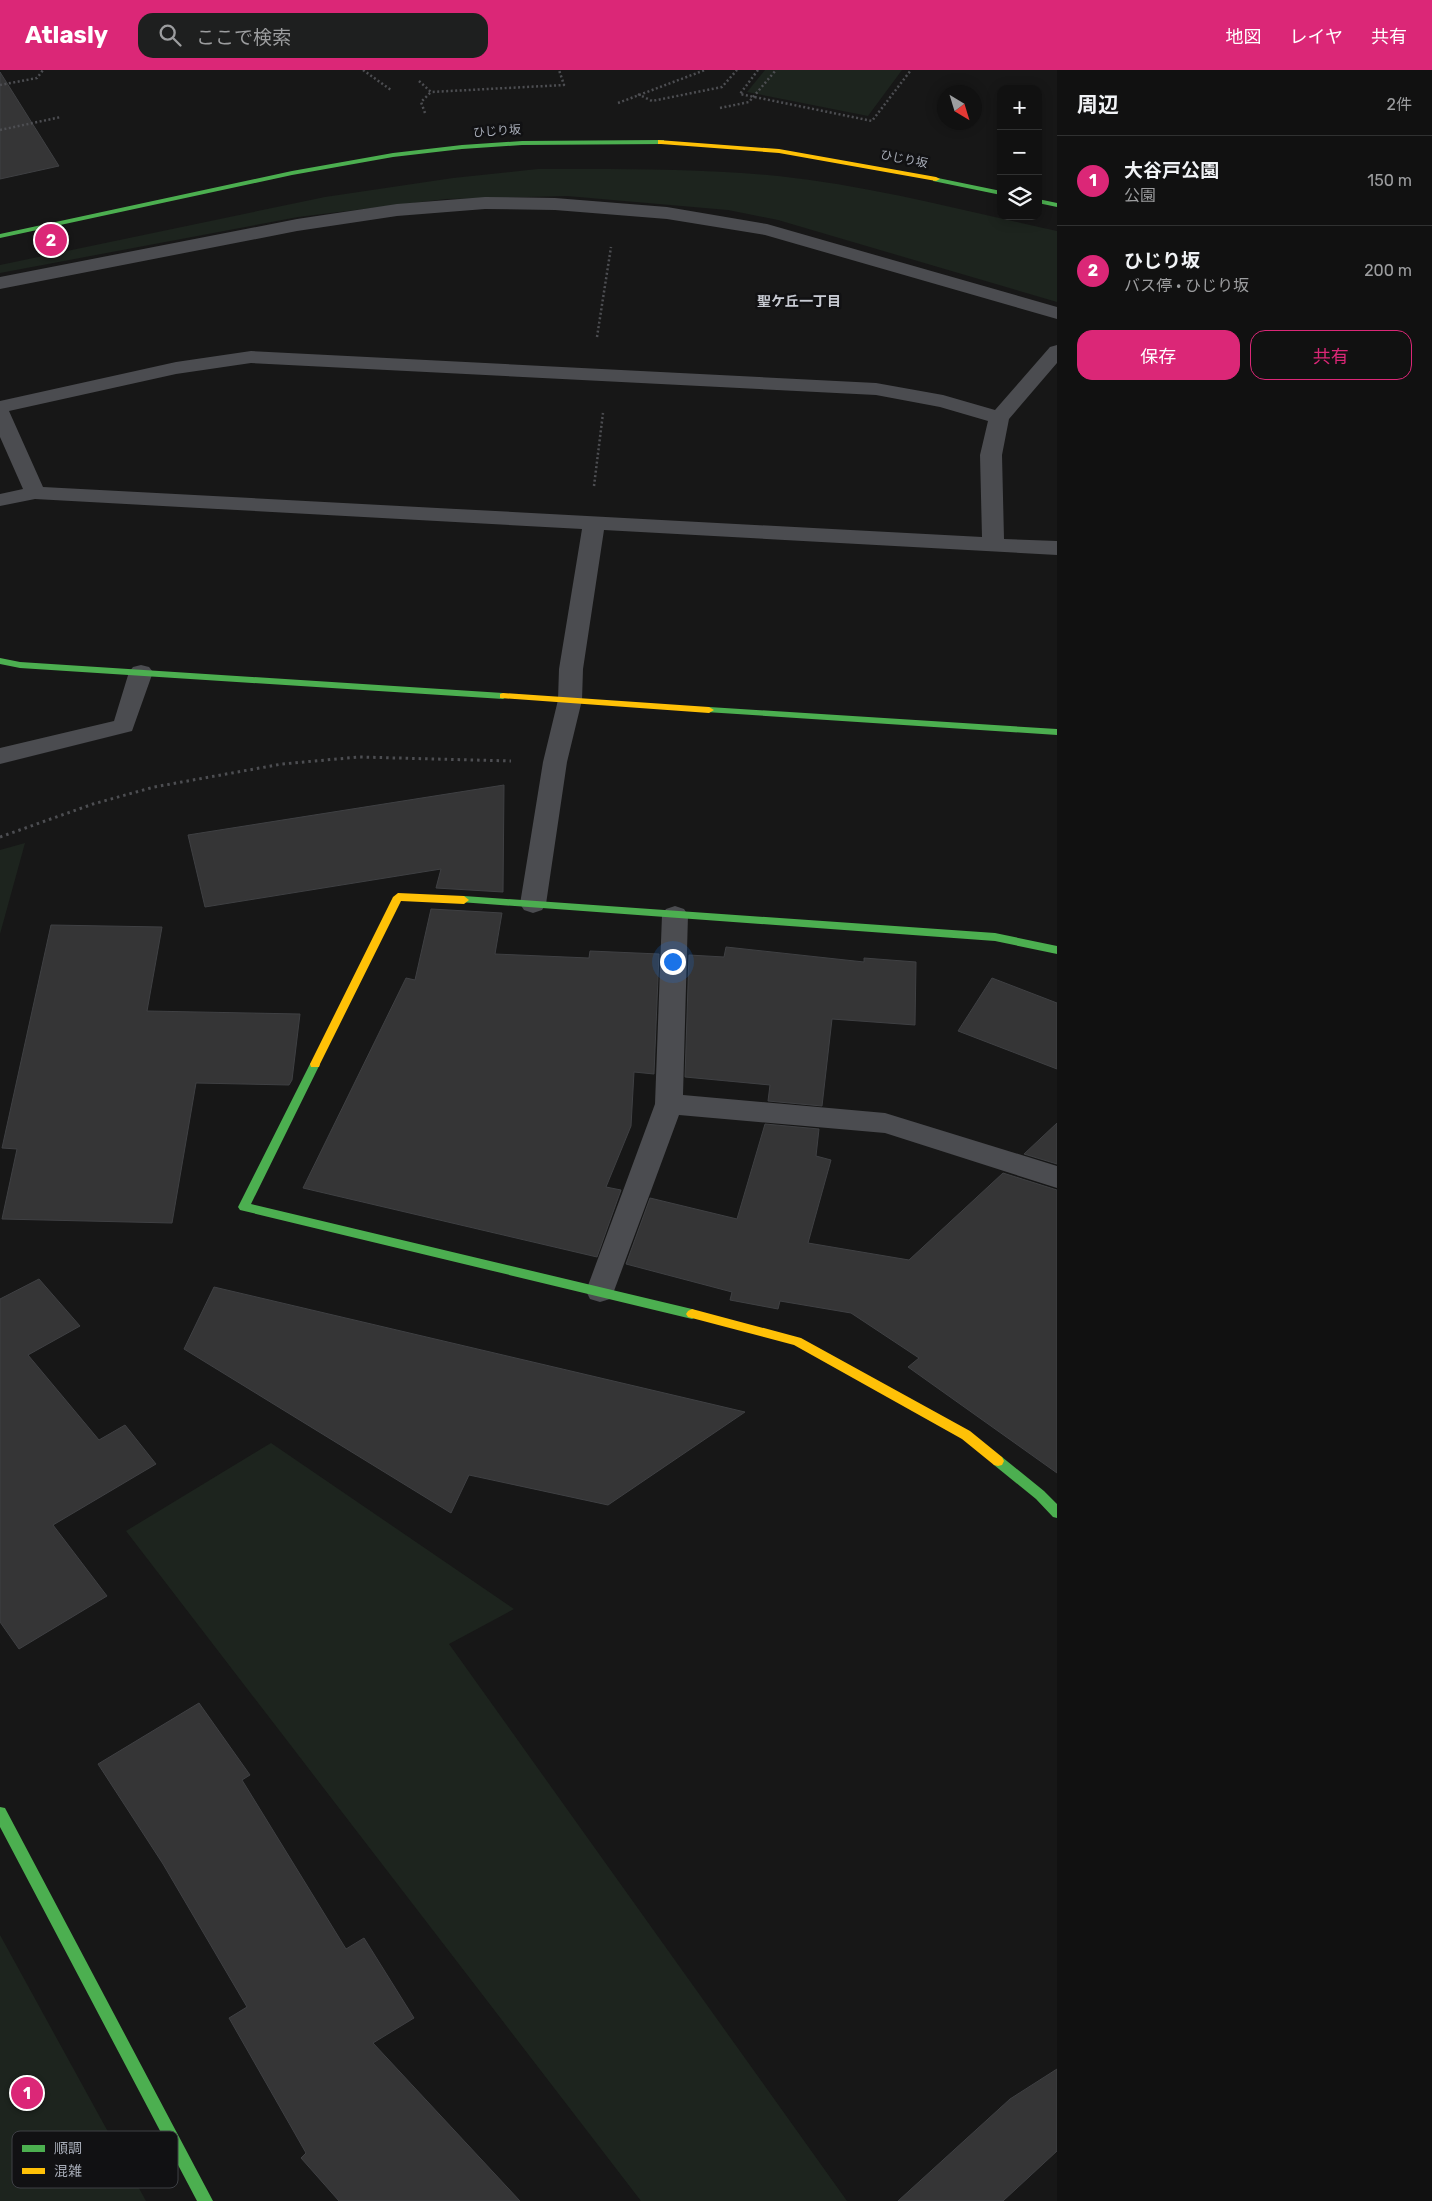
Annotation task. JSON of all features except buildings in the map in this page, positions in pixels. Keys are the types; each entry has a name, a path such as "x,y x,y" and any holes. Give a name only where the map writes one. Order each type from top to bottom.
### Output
{"street":[{"name":"ひじり坂","path":"0,236 318,167 494,144 585,141 705,144 888,169 997,192"},
{"path":"1042,202 1057,205"},
{"path":"0,284 297,225 397,210 485,203 617,208 667,213 767,230 1057,313"},
{"path":"993,543 992,456 998,418 1057,351"},
{"path":"0,407 176,368 251,357 734,380 876,389 943,401 998,418"},
{"path":"0,413 35,493"},
{"path":"0,500 35,493 594,524 993,543 1057,548"},
{"path":"533,904 555,762 570,700 571,669 594,524"},
{"path":"0,661 20,665 1057,732"},
{"path":"0,756 124,726 141,672"},
{"path":"1057,950 996,937 533,904 398,897 244,1207 600,1291 797,1341 966,1435 1040,1495 1057,1513"},
{"path":"600,1291 670,1104 674,915"},
{"path":"670,1104 886,1123 1057,1177"},
{"path":"0,1813 168,2131"},
{"path":"178,2150 205,2201"}],"path":[{"path":"0,85 37,78 43,70"},
{"path":"363,70 391,90"},
{"path":"421,102 431,92 564,85 559,70"},
{"path":"612,106 638,94 706,70"},
{"path":"638,94 652,101 722,87 738,70"},
{"path":"758,70 740,94 872,121 911,70"},
{"path":"755,97 776,70"},
{"path":"419,81 431,92"},
{"path":"0,130 61,117"},
{"path":"594,524 591,508 600,375 617,208"},
{"path":"0,837 93,804 154,787 282,764 359,757 555,762"}],"shaded area":[{"path":"765,70 902,70 868,116 747,92"},
{"path":"538,169 688,170 748,173 813,180 953,207 997,217 997,220 1009,220 1057,231 1057,302 778,220 728,210 567,196 446,199 298,217 0,273 0,265 325,197 453,178"},
{"path":"25,843 0,934 0,850"},
{"path":"271,1443 514,1609 449,1644 847,2201 641,2201 126,1531"},
{"path":"0,1935 108,2131 12,2131 12,2188 139,2188 146,2201 0,2201"}],"traffic: fast":[{"path":"0,236 292,173 393,155 462,147 522,143 661,142"},
{"path":"936,179 997,192"},
{"path":"1042,202 1057,205"},
{"path":"0,661 20,665 503,696"},
{"path":"709,710 1057,732"},
{"path":"464,900 995,937 1057,950"},
{"path":"315,1064 244,1207 692,1314"},
{"path":"998,1461 1040,1495 1057,1513"},
{"path":"0,1813 168,2131"},
{"path":"178,2150 205,2201"}],"traffic: slow":[{"path":"661,142 779,151 936,179"},
{"path":"503,696 709,710"},
{"path":"315,1064 398,897 464,900"},
{"path":"692,1314 797,1341 966,1435 998,1461"}],"place":[{"name":"ひじり坂","path":"51,240"},
{"name":"大谷戸公園","path":"27,2093"}],"district":[{"name":"聖ケ丘一丁目","path":"799,301"}]}
